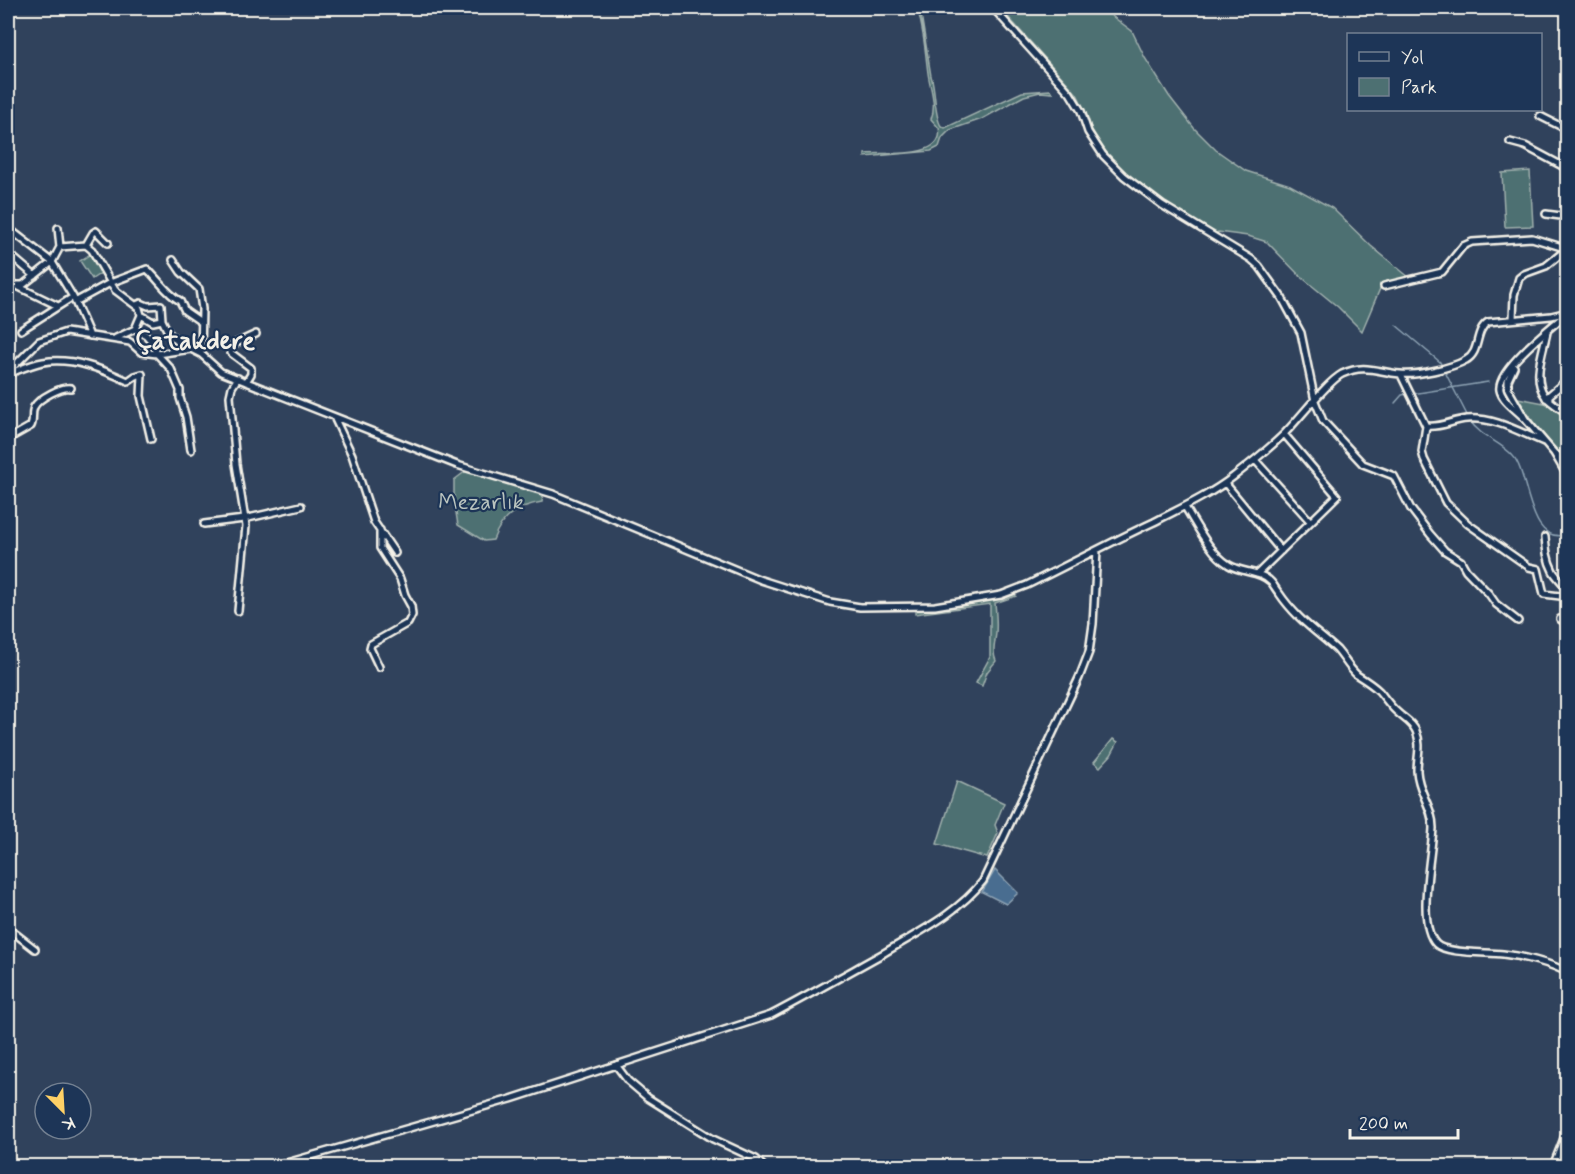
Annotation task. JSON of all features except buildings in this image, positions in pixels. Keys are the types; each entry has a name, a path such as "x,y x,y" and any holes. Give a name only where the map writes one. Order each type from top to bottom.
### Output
{"street":[{"path":"993,8 1070,93 1081,111 1088,132 1103,155 1124,176 1162,205 1259,266 1282,297 1301,333 1315,401 1323,421 1363,464 1394,476 1411,509 1430,534 1445,551 1461,561 1466,570 1496,604 1518,621"},
{"path":"1540,116 1568,130"},
{"path":"1510,142 1525,146 1568,169"},
{"path":"1546,214 1568,217"},
{"path":"8,228 52,262 74,300 90,336"},
{"path":"18,286 28,283 52,262 60,247 58,228"},
{"path":"86,245 96,231 108,243"},
{"path":"1384,286 1442,272 1463,246 1472,242 1532,238 1567,249"},
{"path":"60,247 86,245"},
{"path":"86,245 98,259 115,290 136,305 141,315 153,322 162,320"},
{"path":"1513,319 1514,295 1519,278 1546,266 1567,249"},
{"path":"8,253 35,276"},
{"path":"173,260 198,289 202,309 201,354"},
{"path":"21,330 58,306 147,269 162,283 172,297 180,301 185,311 201,322"},
{"path":"8,283 58,306"},
{"path":"136,305 141,303 148,306 161,305 162,320 168,332 186,350"},
{"path":"8,373 39,341 66,332 130,342 141,352 157,354 191,349 201,354 221,372 457,465 553,494 761,580 830,602 860,607 897,608 935,606 1001,595 1027,585 1185,507 1225,483 1256,460 1284,434 1326,387 1341,375 1357,369 1372,368 1401,375 1465,362 1474,351 1479,332 1484,325 1492,321 1551,316 1568,312"},
{"path":"1568,312 1519,357 1509,375 1507,385 1525,419 1554,453 1568,477"},
{"path":"114,338 135,329 141,315"},
{"path":"135,329 146,335 157,354 171,369 180,390 191,450"},
{"path":"1547,331 1538,376 1540,388 1546,398 1568,414"},
{"path":"246,382 251,374 249,366 231,353 230,349 232,345 255,334"},
{"path":"8,373 43,362 66,361 96,368 128,381 142,374 141,396 151,439"},
{"path":"1401,375 1426,426 1422,452 1446,503 1468,524 1529,567 1538,569 1544,594 1568,597"},
{"path":"238,378 232,387 230,396 246,526 238,611"},
{"path":"1546,398 1568,379"},
{"path":"8,439 31,426 34,409 40,401 64,387 71,388"},
{"path":"334,417 352,455 374,522 395,553"},
{"path":"1426,426 1435,427 1463,419 1475,419 1502,423 1544,442"},
{"path":"1257,574 1337,496 1284,434"},
{"path":"1554,453 1568,461"},
{"path":"1256,460 1310,521"},
{"path":"1225,483 1281,550"},
{"path":"204,524 244,519 302,506"},
{"path":"1185,507 1201,533 1221,558 1242,571 1257,574 1271,582 1300,619 1337,650 1356,674 1380,692 1399,714 1413,725 1419,755 1417,770 1419,786 1432,816 1433,829 1426,887 1428,931 1434,942 1448,949 1504,954 1529,959 1568,973"},
{"path":"379,667 370,648 371,644 408,623 412,615 411,606 400,579 380,548 380,530"},
{"path":"1545,537 1547,556 1554,572 1568,591"},
{"path":"276,1167 422,1126 771,1015 809,996 922,931 972,895 983,881 1079,678 1089,652 1097,550"},
{"path":"1560,619 1568,622"},
{"path":"8,928 35,949"},
{"path":"616,1065 628,1081 648,1098 713,1139 756,1159 763,1167"},
{"path":"1553,1167 1568,1128"}],"green space":[{"path":"917,8 920,8 937,116 941,126 945,128 1022,92 1050,90 1053,93 1040,92 1024,96 982,119 950,130 942,138 939,147 931,151 865,157 865,154 924,150 939,138 939,128 931,119 932,96 923,32"},
{"path":"1000,8 1101,8 1132,31 1145,58 1169,96 1194,128 1216,150 1246,171 1290,185 1332,208 1371,246 1410,278 1382,284 1362,331 1338,307 1299,275 1267,242 1248,236 1218,232 1216,235 1166,205 1133,179 1105,151 1095,137 1077,94"},
{"path":"1530,171 1533,226 1505,227 1502,173"},
{"path":"92,253 104,271 92,279 80,261"},
{"path":"1518,398 1549,404 1567,416 1567,458 1537,428"},
{"name":"Mezarlık","path":"466,471 543,494 542,502 518,509 501,524 493,540 484,541 458,525 454,480"},
{"path":"1015,594 1016,596 995,603 994,651 996,661 987,672 982,686 976,683 990,657 990,604 915,614 915,610 975,603"},
{"path":"1113,739 1118,742 1111,755 1100,767 1094,762"},
{"path":"957,781 1004,803 995,825 998,833 987,858 937,844"}],"water":[{"path":"995,870 1018,893 1006,904 982,892"}],"waterway":[{"path":"1396,325 1442,366"},
{"path":"1444,370 1468,417"},
{"path":"1412,394 1488,382"},
{"path":"1395,403 1402,395 1407,394"},
{"path":"1470,421 1480,432 1513,456 1519,465 1531,507 1544,530 1555,535 1568,534"}],"district":[{"name":"Çatakdere","path":"195,342"}]}
